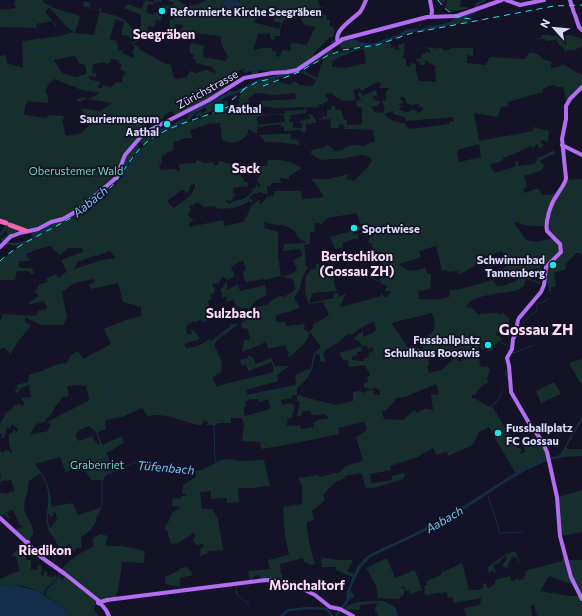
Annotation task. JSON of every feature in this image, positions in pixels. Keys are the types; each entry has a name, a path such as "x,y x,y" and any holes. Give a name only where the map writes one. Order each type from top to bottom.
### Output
{"main road":[{"path":"366,0 360,11 338,33 337,40 426,19 457,16 502,0"},
{"path":"426,19 432,11 430,0"},
{"path":"507,0 521,5 543,0"},
{"path":"570,1 579,27 582,30"},
{"name":"Zürichstrasse","path":"0,247 10,237 14,227 38,229 72,214 117,176 125,155 137,139 148,130 215,97 246,77 300,69 337,40"},
{"path":"582,87 571,98 567,105 567,116 562,139 566,178 565,183 553,201 546,226 549,234 560,244 561,250 559,255 546,266 544,284 541,292 518,319 516,332 507,359 510,368 511,391 529,423 542,441 549,459 557,497 560,536 571,577 582,599"},
{"path":"562,145 582,155"},
{"path":"0,518 41,557 66,574 100,603 109,616"},
{"path":"100,603 266,580 278,581 304,589 315,595 330,607 340,609 353,616"}],"green space":[{"name":"Oberustemer Wald","path":"15,0 43,0 43,2 53,8 80,16 75,33 94,35 100,11 83,6 84,1 91,3 89,7 98,10 99,8 102,9 101,12 123,19 132,29 141,27 141,15 124,8 127,4 142,9 145,0 153,2 154,0 162,0 161,2 155,1 160,7 162,5 173,5 174,2 167,0 177,0 187,6 196,5 206,0 223,0 222,5 225,8 234,11 240,2 236,0 318,0 320,7 329,6 320,8 320,10 324,15 327,15 327,20 330,20 329,26 332,26 336,33 334,32 333,37 330,37 313,54 315,56 338,42 336,39 342,37 371,44 400,36 406,29 422,30 429,25 449,24 457,17 465,14 467,17 473,19 464,19 473,21 418,32 412,31 410,33 375,45 342,49 340,45 331,49 334,53 300,71 289,75 260,81 236,93 232,93 221,100 222,102 227,100 228,106 222,106 221,103 217,105 218,109 196,117 195,114 201,111 202,113 207,110 205,107 195,113 190,120 161,133 143,145 140,142 138,144 139,149 123,173 112,186 92,204 58,226 22,245 21,243 33,237 31,231 39,228 16,230 17,232 2,243 1,239 8,234 5,231 0,237 0,232 5,226 0,224 0,56 5,55 7,63 23,68 22,41 60,36 74,32 66,26 49,7 45,12 57,26 56,27 52,21 36,24 37,28 0,27 0,8 1,10 16,8 14,4","holes":["154,2 159,7 157,13 154,12 153,15 146,12 148,5 154,4","165,7 169,9 170,7 172,8 172,16 174,16 173,20 170,20 170,32 175,32 175,24 183,25 183,28 180,29 179,32 221,36 221,43 228,57 226,61 203,57 204,46 191,43 189,50 190,54 194,55 193,59 196,60 196,63 212,67 216,72 206,70 196,73 190,71 187,77 174,79 171,65 159,61 139,49 140,47 133,44 146,37 141,38 141,32 146,31 149,36 147,27 155,26 156,20 161,21 162,17 157,13","261,13 276,16 273,21 281,23 279,29 253,22","298,13 304,25 316,27 307,45 291,43 290,51 282,50 280,56 277,57 277,52 272,51 272,48 253,50 258,34 269,33 271,39 274,40 275,36 280,36 280,29 284,19 285,20","116,19 124,22 121,35 128,36 130,39 136,36 138,40 131,43 135,47 131,52 134,53 133,58 122,53 124,50 119,51 116,41 109,39","75,56 79,63 85,65 87,74 75,77 62,73 54,60","111,59 119,60 118,62 122,64 120,69 126,72 122,78 122,82 115,83 111,87 103,85 102,88 98,88 100,82 89,79 89,76 96,77 96,73 92,73 93,64 110,63","246,68 243,71 244,73 251,71 252,76 257,76 257,69 276,72 276,76 258,80 236,91 230,91 227,94 217,97 196,109 185,120 183,119 175,124 175,126 162,130 159,126 139,136 139,132 145,125 162,119 164,115 172,111 175,116 223,92 222,90 229,84 226,81 228,78","54,79 82,90 100,93 90,99 81,97 81,99 77,99 77,102 86,99 113,103 100,111 80,108 90,124 82,133 67,136 65,135 63,121 64,116 48,115 47,118 24,115 25,106 28,101 48,103 48,97 45,91"]},
{"path":"439,0 445,0 445,1 442,4"},
{"path":"447,0 461,0 460,7 468,7 468,9 452,11 452,13 442,4 446,6"},
{"path":"541,35 571,35 582,39 582,46 573,51 564,51 563,47 559,45 556,40 546,41 545,39 537,38 542,38"},
{"name":"Grabenriet","path":"390,42 391,48 394,47 396,50 399,49 398,45 405,43 403,59 406,58 406,66 410,66 411,63 416,64 416,71 419,81 436,82 435,66 425,60 425,65 420,65 420,62 416,61 417,58 420,59 422,54 425,54 425,52 430,53 430,50 426,47 436,49 438,47 446,51 452,48 473,48 473,56 467,55 467,63 485,65 490,57 525,59 528,55 527,52 529,54 533,52 542,57 542,59 552,62 550,66 553,68 564,65 582,75 582,88 566,103 563,87 557,87 556,85 548,86 543,89 543,92 508,102 509,106 501,107 498,117 474,113 479,141 533,131 533,127 549,131 548,142 541,140 540,142 544,145 540,149 537,144 533,148 531,146 502,158 504,160 490,165 494,173 516,166 515,162 518,161 518,166 535,164 538,157 554,150 554,156 553,154 539,161 544,165 542,170 524,176 527,186 523,190 525,193 538,188 542,194 552,195 561,188 567,175 569,180 582,179 582,256 581,253 576,253 565,265 566,269 554,273 556,286 551,287 551,296 549,284 545,283 545,275 549,261 542,264 540,268 531,270 530,279 540,282 540,284 526,279 524,286 518,290 475,299 469,302 466,307 474,309 478,314 497,313 501,315 503,313 509,318 506,328 496,333 497,336 502,339 494,346 491,343 493,341 488,340 493,347 490,352 485,348 483,350 479,346 477,352 481,367 488,366 490,370 487,379 489,382 482,386 475,395 472,395 472,398 492,408 493,407 517,449 519,447 522,451 519,453 520,454 525,452 524,444 539,436 549,460 523,471 448,520 371,557 356,576 350,590 355,596 349,600 348,593 352,577 366,557 421,530 430,520 432,525 462,508 515,473 489,427 479,432 473,445 448,456 447,451 437,455 433,448 418,457 390,466 391,470 370,474 371,483 392,480 392,476 404,473 405,476 401,480 370,489 370,487 367,488 365,486 362,473 345,476 345,478 334,483 323,495 325,500 312,511 314,520 307,522 308,537 315,564 312,565 304,562 303,558 280,564 281,574 283,575 282,580 261,580 260,575 255,576 250,581 248,571 270,569 268,560 289,555 285,537 283,507 302,504 302,486 298,478 318,475 319,477 340,472 346,466 363,461 356,437 367,430 364,422 338,428 339,434 262,449 259,442 242,441 244,425 242,418 231,418 231,423 219,423 214,426 207,425 208,422 203,420 202,425 198,425 167,416 147,416 142,408 122,417 106,420 106,429 97,433 102,445 122,436 124,443 106,453 114,470 106,475 102,480 91,480 80,464 66,473 60,457 35,464 48,484 51,507 73,503 78,515 100,508 95,519 96,521 91,530 81,537 81,548 76,548 76,550 73,551 71,544 69,544 63,550 62,549 64,547 58,545 48,529 46,519 50,528 57,519 55,512 53,513 53,516 50,517 47,513 48,492 46,483 40,473 28,482 24,507 33,529 33,533 27,541 14,530 23,527 23,525 20,526 13,510 7,512 10,518 8,518 5,514 0,517 0,493 5,494 15,491 11,480 2,481 0,484 0,451 2,453 6,450 10,453 12,452 9,444 9,434 12,432 15,433 13,430 17,432 18,429 13,425 11,425 11,428 7,427 4,438 1,438 2,433 0,433 0,425 6,412 10,411 13,407 20,403 22,406 25,405 21,398 31,397 29,385 19,389 16,393 15,390 18,388 16,385 28,382 29,375 31,374 56,365 66,364 71,355 78,351 83,359 111,344 104,329 141,316 141,307 123,302 118,283 91,289 89,284 93,283 95,280 94,279 75,283 62,292 67,317 63,325 41,325 25,317 25,322 30,325 30,327 16,344 11,354 5,348 0,349 0,322 3,314 36,316 39,310 41,311 47,308 44,301 27,305 39,296 34,291 40,284 48,282 46,279 56,274 59,278 67,271 61,260 83,252 82,248 68,248 60,255 50,246 25,253 30,261 19,261 19,267 32,268 34,274 31,274 29,271 17,271 15,280 0,280 0,262 30,240 76,216 99,199 120,179 136,155 148,143 158,136 179,126 234,105 235,106 240,103 238,100 240,98 239,96 247,88 257,83 280,78 263,85 265,86 276,81 290,85 294,81 300,85 313,86 316,80 300,72 304,71 317,78 324,60 335,54","holes":["360,49 364,50 366,63 346,68 332,67 332,62 334,60","380,82 380,88 388,88 389,90 386,91 386,101 382,100 385,107 383,113 374,112 372,109 371,106 377,106 381,102 374,99 373,97 378,95 375,90 363,96 360,92 358,93 361,101 359,101 359,99 356,102 357,107 362,107 362,124 347,125 347,120 344,120 341,110 336,110 334,105 331,107 331,110 327,110 327,116 323,116 323,118 316,120 312,114 306,116 310,116 310,119 300,121 300,123 302,123 302,128 293,128 293,122 289,122 291,115 306,113 306,107 314,108 319,107 318,105 323,105 323,103 328,101 328,98 324,97 330,92 339,99 340,97 341,101 356,100 353,90 360,88 361,91 375,83","257,93 274,95 295,93 296,99 261,101 261,106 277,108 305,107 305,110 285,111 285,114 262,115 251,113 248,98","401,97 405,97 406,103 412,105 418,104 420,107 423,107 423,110 420,113 412,109 411,111 407,112 400,110 399,109 403,106 399,105 399,103 403,104 403,101 400,100","393,111 393,114 405,117 406,121 454,117 454,121 449,122 449,124 410,129 406,126 406,124 389,118 384,114","284,115 285,122 258,125 257,117","330,119 331,128 338,128 339,124 344,125 344,129 372,130 375,141 364,146 354,145 346,147 343,150 333,151 334,148 331,149 330,146 327,145 311,151 311,154 321,160 362,155 368,156 372,160 368,167 354,181 346,179 349,174 328,179 311,179 324,197 302,199 301,191 274,191 274,195 267,197 262,203 260,204 259,200 251,206 243,222 225,226 223,220 190,227 189,222 196,220 192,220 188,214 191,209 189,207 198,202 204,207 214,206 219,209 233,208 250,201 251,204 253,200 251,200 250,197 254,193 256,194 260,191 261,193 268,194 267,186 270,186 272,183 283,183 280,181 280,178 289,179 289,176 302,168 286,161 268,160 267,166 260,166 260,176 257,179 261,186 259,187 257,184 255,188 252,188 253,191 247,197 234,201 230,204 226,201 227,199 230,202 236,194 232,192 234,188 248,186 248,182 245,182 241,175 239,176 240,171 230,164 219,161 218,165 214,165 214,162 204,163 197,160 195,163 179,164 180,171 176,169 161,170 159,164 162,163 161,158 168,152 173,151 174,142 185,138 193,138 190,132 191,130 208,124 220,123 222,140 226,142 236,142 240,141 248,134 248,129 257,134 257,127 281,124 281,126 284,127 284,131 301,130 301,132 306,132 306,124 316,123 316,120","479,144 481,157 459,162 457,150","195,184 195,188 191,195 174,208 169,204 168,200 182,190 188,193 190,185","357,213 360,224 364,224 367,228 372,228 368,243 371,243 374,251 381,252 384,267 381,269 371,267 372,271 382,270 384,275 394,277 393,280 388,278 380,278 381,283 387,286 385,291 391,291 387,297 380,293 381,296 342,307 340,306 346,294 339,297 338,293 334,294 334,298 310,303 313,293 337,291 334,284 334,274 319,271 319,264 316,264 316,268 311,270 306,276 305,292 309,304 323,302 329,315 313,325 313,328 309,332 304,329 305,325 303,324 287,326 285,322 277,322 275,316 300,307 294,298 297,295 305,272 308,268 305,264 304,245 310,244 310,232 314,232 315,223 323,224 323,221 328,218","265,222 273,225 284,225 290,228 295,231 297,236 306,243 284,244 283,251 300,249 302,256 293,260 297,270 292,274 281,276 278,256 279,232 264,228","514,222 529,226 545,226 552,238 538,242 527,241","436,246 442,270 446,270 448,272 458,271 459,274 484,260 484,257 502,251 505,260 509,263 503,269 504,278 522,271 524,275 517,278 518,280 505,285 497,286 493,280 461,289 450,290 449,297 446,298 434,300 419,299 418,291 430,289 431,275 427,273 425,268 408,270 399,264 421,257 419,251","110,251 115,258 102,260 74,269 78,262","243,260 246,270 243,272 246,282 280,276 293,279 295,290 284,297 280,296 272,300 267,305 252,308 246,318 247,320 241,324 243,329 247,328 250,339 244,340 242,352 266,342 268,349 285,345 289,357 306,342 310,332 321,347 314,354 311,368 295,375 296,385 248,395 246,390 278,381 277,375 289,366 275,366 271,358 256,364 253,357 250,355 248,358 240,360 242,366 246,364 248,371 272,362 274,372 217,387 212,378 221,372 222,362 214,344 237,324 230,324 230,327 211,341 209,339 198,346 186,348 184,344 200,339 194,330 191,330 192,334 187,335 186,326 194,321 196,322 200,319 204,322 213,317 206,316 208,311 206,308 209,306 208,301 212,299 210,295 214,293 215,290 212,285 213,283 219,283 222,277 227,279 227,281 235,276 231,267","432,313 435,324 434,328 431,333 424,337 423,349 408,347 391,323","374,321 376,329 374,332 363,337 363,331 353,338 363,346 339,353 343,360 348,360 349,367 365,365 370,375 367,378 368,382 364,384 364,387 370,389 376,388 380,391 380,395 375,395 373,390 366,391 364,393 359,391 353,392 353,401 335,405 297,395 297,388 310,372 316,353 320,355 320,361 326,362 323,354 328,349 348,334 350,333 351,335","367,345 368,349 372,347 374,351 368,353 369,357 364,359 364,361 352,360 352,357 357,355 357,352 362,351 361,348 363,346","428,350 466,355 461,361 458,361 455,358 441,370 429,373 427,366 429,365","436,384 439,395 431,394 433,410 424,409 417,413 414,410 403,420 384,419 382,412 390,407 396,398 405,397","80,385 86,386 89,399 88,401 47,422 51,424 48,431 30,435 36,424 44,422 51,415 62,398 69,396 67,386","292,395 297,395 297,401 300,402 297,416 301,416 302,411 311,411 311,415 325,414 328,417 327,419 319,419 313,423 314,427 301,429 300,425 286,425 288,421 287,418 291,418 295,406 290,403 282,405 281,400 292,398","250,399 258,399 259,402 268,399 271,409 244,416 244,407 246,406 245,402","89,426 97,433 96,434 100,444 95,442 93,436 79,441 75,435 81,429"]},
{"path":"291,134 291,139 298,140 300,145 265,142 259,135"},
{"path":"355,230 354,235 359,234 357,239 342,243 343,247 335,249 330,237"},
{"path":"225,283 227,283 227,290 238,284 240,291 265,285 267,295 257,300 248,310 247,308 236,307 234,299 227,302 226,296 223,298 221,296 223,294 220,289"},
{"path":"582,359 582,382 580,383 569,363"},
{"path":"554,382 561,394 541,403 536,391"},
{"path":"582,416 582,420 566,447 568,449 582,449 582,456 564,457 550,460 549,458 560,455"},
{"path":"229,459 240,461 264,460 270,486 238,488 239,502 227,503 227,498 211,499 211,491 200,492 202,509 212,509 218,519 223,550 208,551 208,553 200,556 201,548 204,547 203,544 196,545 193,539 195,537 194,533 178,543 171,544 167,530 164,529 173,512 180,507 174,507 172,505 173,498 181,499 181,497 187,495 182,493 183,485 196,477 196,471"},
{"path":"582,490 582,532 561,536 558,497"},
{"path":"100,534 108,536 105,546 122,546 145,551 144,563 122,562 116,597 101,601 62,570 67,563 76,556 94,547 92,539"},
{"path":"27,546 30,547 28,549 19,549 19,556 26,556 26,560 31,560 31,570 38,570 38,565 42,566 41,575 44,576 44,571 47,572 47,576 53,577 56,575 57,578 45,590 43,595 28,587 11,585 0,586 0,578 1,579 20,571 16,556 11,556 18,549"},
{"path":"515,551 519,560 519,565 517,558 513,556 508,564 508,567 505,568 502,565 507,559 506,555 493,566 496,571 495,573 492,571 489,573 487,568 506,554"},
{"path":"321,557 338,560 353,560 347,571 354,574 353,577 336,570 336,567 322,567"},
{"path":"564,557 567,560 582,560 582,616 537,616 534,605 531,605 532,616 466,616 464,608 480,605 481,598 454,603 453,597 448,598 447,592 425,595 424,586 427,585 426,581 441,575 441,573 462,563 469,590 479,590 483,588 483,584 487,583 486,587 489,588 495,584 495,580 510,576 512,581 516,580 516,578 518,578 518,580 525,579 525,571 562,561","holes":["549,576 574,585 580,596 569,596 540,591"]},
{"path":"387,558 395,578 415,570 422,590 410,594 409,590 406,591 404,586 401,587 405,590 403,596 399,599 378,598 376,586 366,568"},
{"path":"188,567 192,575 180,578 180,587 165,584 165,577 180,570 180,568"},
{"path":"67,576 97,601 97,604 93,606 95,608 94,610 99,616 70,616 63,607 45,595 47,590 59,578 61,577 62,581 64,577"},
{"path":"382,601 395,607 398,616 378,616 377,612 374,610 378,603 360,605 359,610 345,609 351,604"}],"water":[{"path":"223,0 237,0 244,6 244,9 240,11 225,9 222,5"},
{"path":"15,585 37,591 63,607 70,616 0,616 0,586"}],"waterway":[{"path":"475,9 477,4 485,0"},
{"name":"Aabach","path":"340,43 348,40 366,45 375,45 400,36 406,31 422,30 449,24 458,18 474,13"},
{"name":"Aabach","path":"410,31 415,28"},
{"path":"332,42 339,38 343,38"},
{"path":"24,49 46,48"},
{"name":"Aabach","path":"227,95 237,92 258,81 298,71 308,65"},
{"path":"244,71 255,68 273,71"},
{"path":"303,72 315,78 319,84 336,94"},
{"path":"155,95 158,96 163,111 166,112 163,118"},
{"name":"Aabach","path":"188,115 225,96"},
{"name":"Aabach","path":"211,101 226,96"},
{"name":"Aabach","path":"140,139 187,120 196,110 205,104"},
{"name":"Aabach","path":"175,124 184,119"},
{"name":"Aabach","path":"142,137 167,128"},
{"path":"126,177 125,172 138,153 136,143"},
{"path":"147,151 156,152 165,150"},
{"path":"126,175 131,165 139,159 141,153"},
{"name":"Aabach","path":"78,212 93,202 112,184 122,170 125,161"},
{"path":"114,186 120,183 125,176"},
{"path":"512,209 513,221"},
{"path":"67,222 71,221 74,223"},
{"path":"513,222 514,226 526,241 534,243"},
{"path":"35,248 42,239 56,231 65,223"},
{"path":"60,234 74,223"},
{"path":"239,245 251,235 261,231 260,223"},
{"name":"Aabach","path":"5,244 17,244 31,240 39,235 49,225"},
{"path":"341,250 342,243 349,232"},
{"path":"537,243 554,241 556,243"},
{"path":"15,251 20,249"},
{"path":"209,289 234,249"},
{"path":"561,262 570,258 576,252 582,250"},
{"path":"9,260 31,251"},
{"path":"370,276 383,283"},
{"path":"548,276 550,287 549,291"},
{"path":"389,284 396,290"},
{"path":"396,290 400,295 399,298"},
{"path":"181,312 200,297"},
{"path":"531,315 538,310 536,306 537,304 546,301 549,298"},
{"path":"353,325 358,322 382,315 398,299"},
{"path":"518,330 530,315"},
{"path":"242,324 247,320 248,316"},
{"path":"104,362 117,355 126,346 136,345 157,335 177,319"},
{"path":"297,386 302,383 308,375 312,367 313,357 318,350 332,338 352,325"},
{"path":"215,340 224,331 236,326"},
{"path":"560,334 572,329"},
{"path":"134,339 135,344"},
{"path":"211,343 214,340"},
{"path":"501,343 511,347"},
{"path":"511,353 532,346"},
{"path":"133,370 143,366 164,365 171,361 184,359 192,353 205,349"},
{"path":"53,385 62,379 68,377 79,377 99,369 104,363"},
{"path":"508,369 505,372 508,379"},
{"path":"104,421 102,409 114,380 119,374 121,376 132,372 132,370"},
{"path":"275,390 296,387"},
{"path":"220,417 219,415 226,401 234,402 244,396 273,390"},
{"path":"502,392 492,407 527,468"},
{"path":"15,439 25,415 45,395"},
{"path":"560,457 582,418"},
{"path":"214,425 220,419"},
{"path":"97,432 104,428 104,422"},
{"path":"214,427 215,462"},
{"path":"97,434 113,470"},
{"path":"15,440 20,454 32,460"},
{"name":"Aabach","path":"551,459 582,455"},
{"name":"Aabach","path":"336,616 348,600 348,592 359,567 368,557 428,529 504,482 546,460"},
{"name":"Tüfenbach","path":"54,564 55,556 75,538 85,534 93,525 102,506 102,483 104,477 108,474 136,462 192,472 203,470 221,461 237,461"},
{"path":"33,462 46,483 49,498"},
{"path":"488,496 500,533 522,532"},
{"path":"49,499 47,521 49,528"},
{"path":"50,529 61,549"},
{"path":"570,563 581,562"},
{"path":"564,564 564,570 568,574"},
{"path":"43,595 59,577 59,572"},
{"path":"556,578 564,572"},
{"path":"573,577 582,579"},
{"path":"236,587 237,595 248,603 248,606"},
{"path":"507,587 509,590 514,592"},
{"path":"345,608 355,604 380,601 387,603 390,607 395,609 397,616"},
{"path":"382,603 386,605 395,616"},
{"name":"Aabach","path":"281,616 289,610 308,608 327,609 332,616"}],"railway":[{"path":"438,0 452,14 471,19"},
{"path":"263,86 299,72 327,56 343,50 377,45 412,33 554,6 582,5"},
{"path":"242,90 257,82 270,79"},
{"path":"232,100 247,87"},
{"path":"0,261 29,240 63,223 97,200 121,175 134,155 142,146 157,135 178,125 234,104"}],"place":[{"name":"Reformierte Kirche Seegräben","path":"162,11"},
{"name":"Aathal","path":"219,108"},
{"name":"Sauriermuseum Aathal","path":"167,124"},
{"name":"Sportwiese","path":"354,228"},
{"name":"Schwimmbad Tannenberg","path":"553,265"},
{"name":"Fussballplatz Schulhaus Rooswis","path":"488,345"},
{"name":"Fussballplatz FC Gossau","path":"498,433"}],"district":[{"name":"Seegräben","path":"164,34"},
{"name":"Sack","path":"246,168"},
{"name":"Bertschikon (Gossau ZH)","path":"357,264"},
{"name":"Sulzbach","path":"233,313"},
{"name":"Gossau ZH","path":"536,329"},
{"name":"Riedikon","path":"45,550"},
{"name":"Mönchaltorf","path":"307,585"}]}
